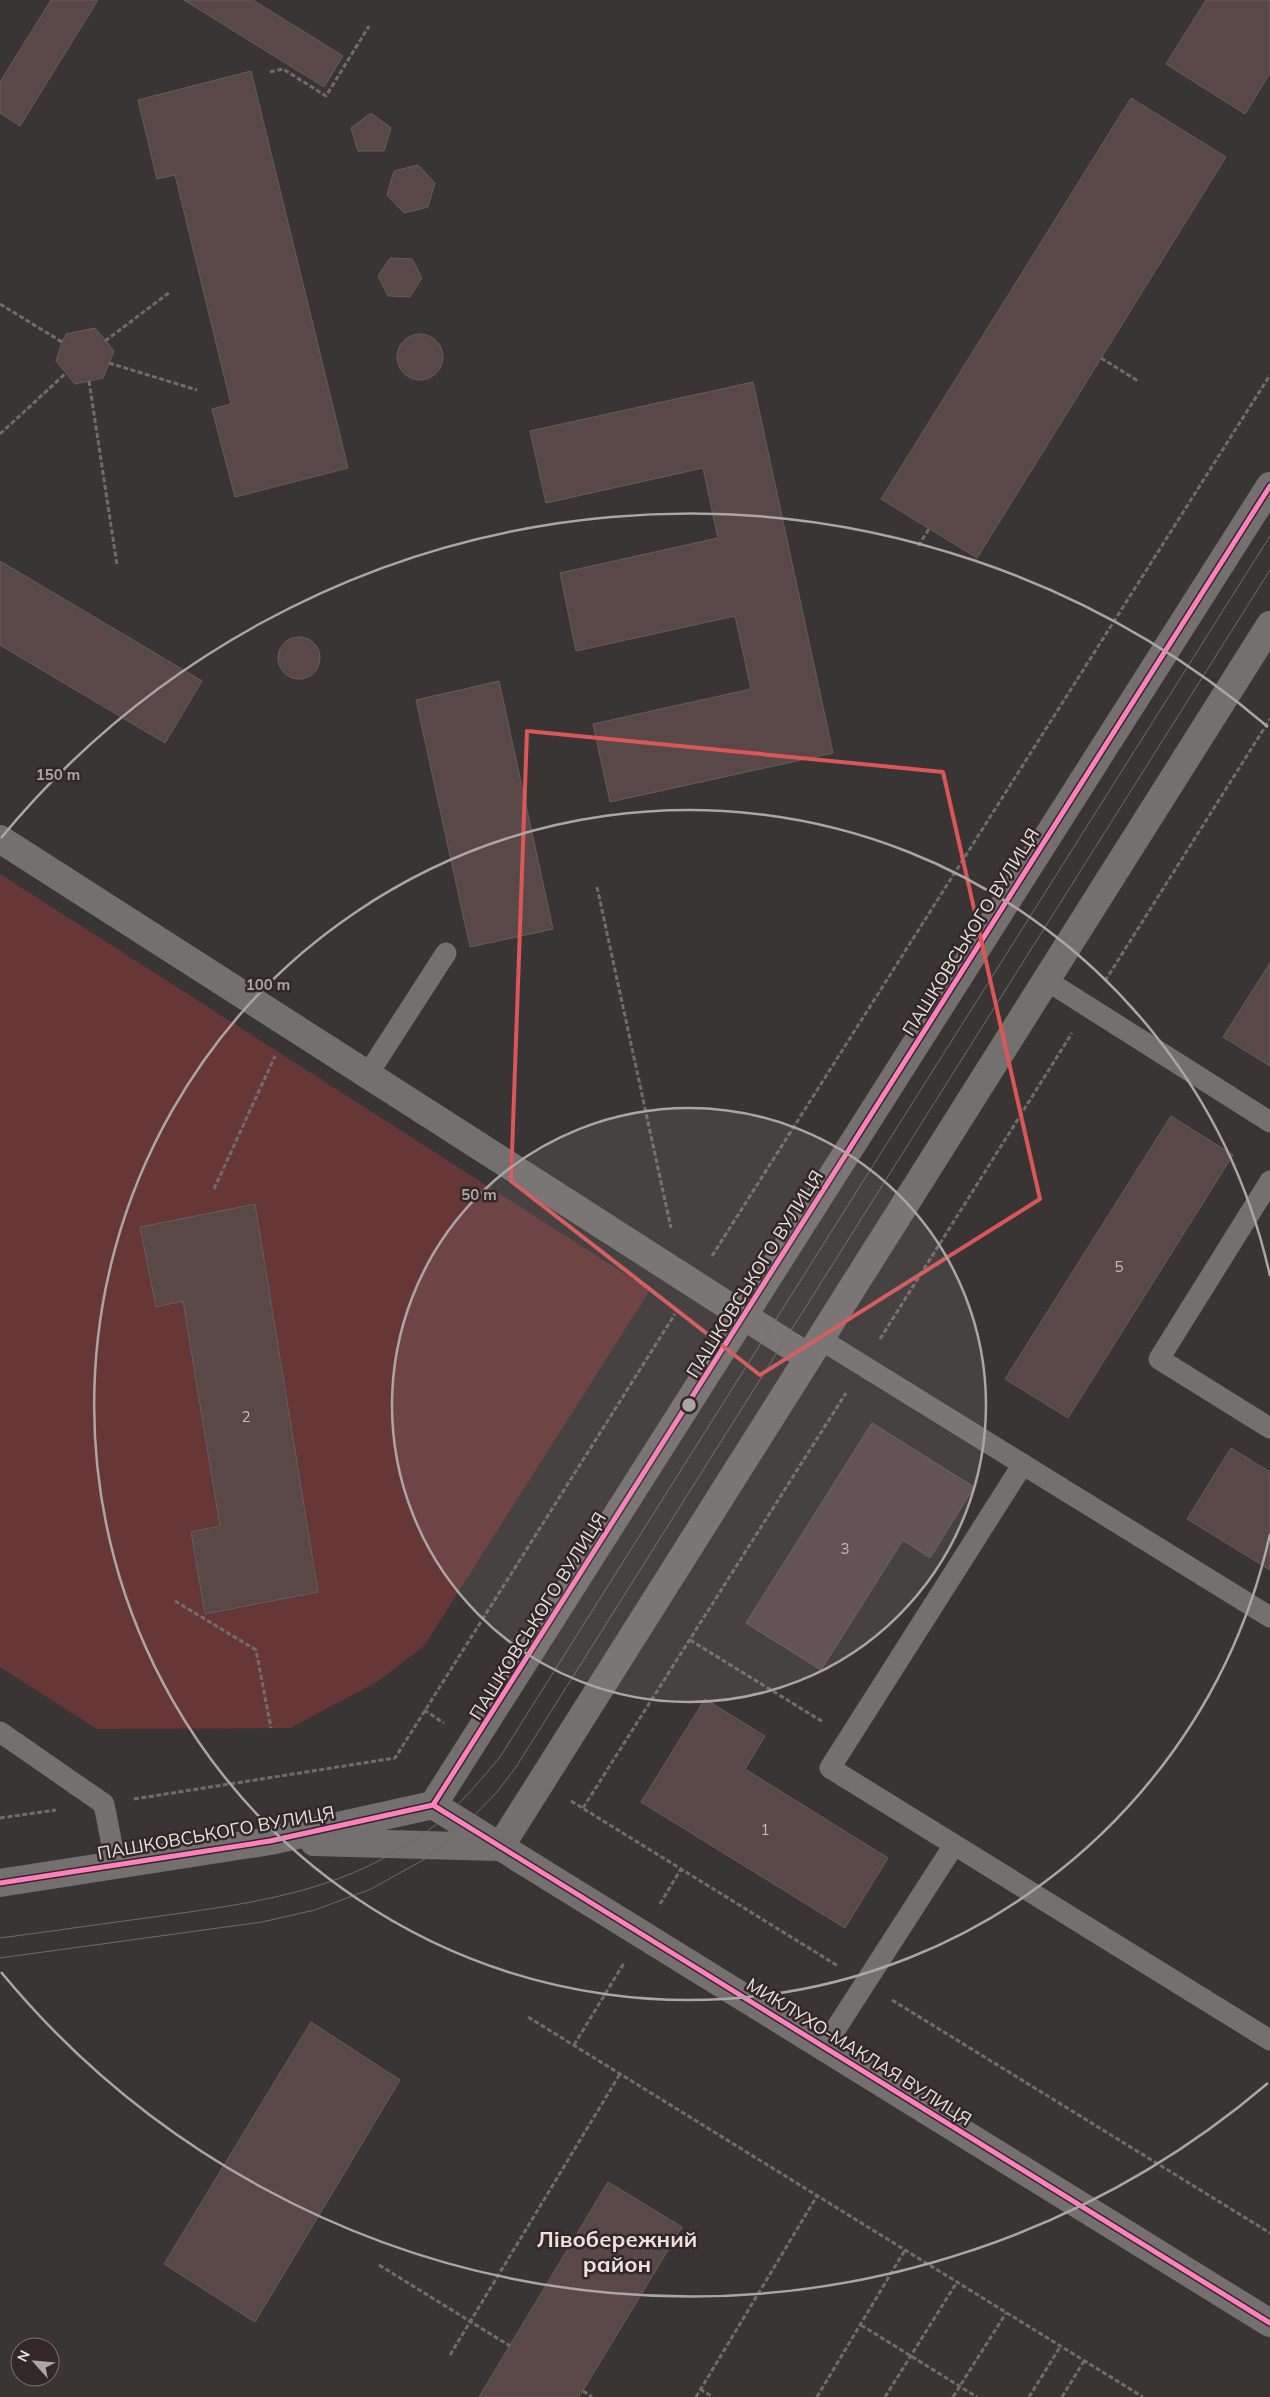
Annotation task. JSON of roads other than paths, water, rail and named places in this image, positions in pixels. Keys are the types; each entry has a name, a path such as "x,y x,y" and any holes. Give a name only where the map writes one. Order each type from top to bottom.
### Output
{"street":[{"name":"ПАШКОВСЬКОГО ВУЛИЦЯ","path":"0,1883 270,1841 433,1805 1270,486"},
{"path":"500,1847 1270,625"},
{"path":"0,839 744,1316 814,1348"},
{"name":"МИКЛУХО-МАКЛАЯ ВУЛИЦЯ","path":"433,1805 1270,2323"},
{"name":"ПАШКОВСЬКОГО ВУЛИЦЯ","path":"270,1841 500,1847"}],"lane":[{"path":"368,1074 446,953"},
{"path":"1046,980 1270,1122"},
{"path":"1270,1181 1159,1359 1270,1428"},
{"path":"814,1348 863,1366 1270,1617"},
{"path":"1022,1464 830,1768 1270,2040"},
{"path":"0,1732 104,1804 116,1866"},
{"path":"824,2047 954,1845"}],"tram line":[{"path":"0,1938 228,1906 292,1893 323,1884 383,1859 413,1841 438,1823 470,1791 500,1757 1270,536"},
{"path":"0,1958 262,1922 315,1910 371,1889 425,1859 465,1825 497,1792 516,1767 1270,570"}],"district":[{"name":"Лівобережний район","path":"617,2252"}]}
